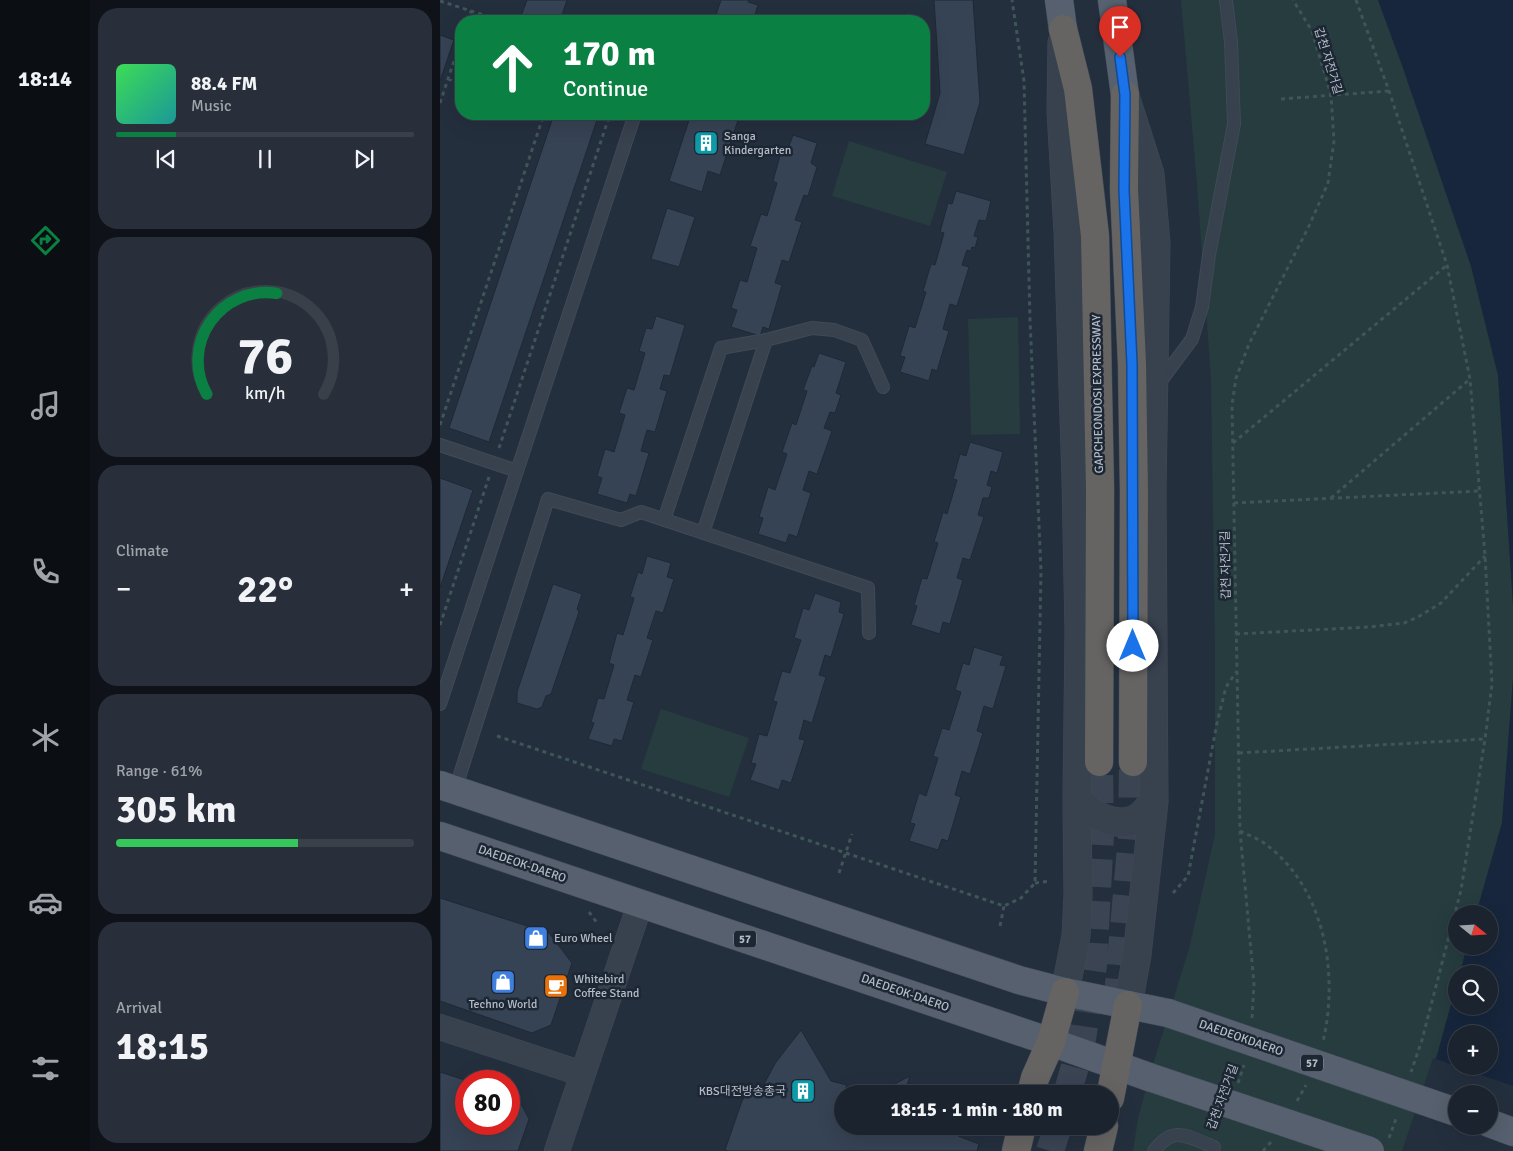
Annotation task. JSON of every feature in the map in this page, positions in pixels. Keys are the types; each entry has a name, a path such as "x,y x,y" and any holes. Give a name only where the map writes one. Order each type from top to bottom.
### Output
{"highway":[{"name":"GAPCHEONDOSI EXPRESSWAY","path":"1062,28 1078,89 1095,236 1100,489 1100,762"},
{"path":"1125,95 1124,190 1132,364 1133,443 1133,762"},
{"path":"1033,1085 1051,1042 1066,992"},
{"path":"1112,1085 1128,1005"},
{"path":"1016,1151 1020,1135"},
{"path":"1098,1151 1102,1135"}],"main road":[{"path":"1059,0 1062,28"},
{"path":"1112,0 1125,95"},
{"name":"57","path":"448,787 1019,980 1128,1005"},
{"name":"DAEDEOK-DAERO","path":"440,836 1051,1042 1148,1077 1379,1146"},
{"name":"DAEDEOKDAERO","path":"1128,1005 1168,1014 1448,1109"},
{"path":"1498,1126 1513,1132"}],"street":[{"path":"1062,28 1061,111 1068,232 1077,489 1079,631 1078,895 1076,936 1066,992"},
{"path":"1125,95 1150,174 1156,243 1152,492 1154,802 1137,955 1128,1005"},
{"path":"1077,799 1085,808 1103,818 1120,823 1138,817 1154,802"},
{"path":"557,1151 640,904"},
{"path":"440,1028 583,1074"}],"lane":[{"path":"1154,390 1192,339 1202,307 1209,255 1234,124 1231,42 1226,0"},
{"path":"440,704 633,120"},
{"path":"664,520 722,348 766,340 812,328 834,330 862,340 883,387"},
{"path":"703,533 766,340"},
{"path":"440,445 517,471"},
{"path":"448,787 548,499 621,520 641,512 868,588 869,633"},
{"path":"1154,1151 1161,1141 1169,1136 1178,1134 1214,1146"}],"path":[{"path":"1012,0 1024,81 1030,320 1041,571 1035,883"},
{"name":"갑천 자전거길","path":"1252,1022 1254,984 1240,831 1232,405 1236,378 1250,344 1309,226 1328,183 1334,141 1331,95 1312,31 1293,0"},
{"path":"1356,0 1389,91 1447,265 1470,378 1485,555 1492,684 1461,890 1422,1040 1410,1077"},
{"path":"440,1 483,15"},
{"path":"470,15 471,11"},
{"path":"440,103 455,58"},
{"path":"448,80 455,82"},
{"path":"1281,99 1389,91"},
{"path":"440,425 542,120"},
{"path":"440,625 608,120"},
{"path":"1233,443 1447,265"},
{"path":"1331,498 1470,378"},
{"path":"1234,503 1480,491"},
{"path":"1236,634 1369,627 1404,623 1441,603 1485,555"},
{"path":"1173,893 1188,876 1217,722 1226,688 1237,670"},
{"path":"497,736 1004,906 1021,898 1035,883 1051,881"},
{"path":"1239,753 1485,739"},
{"path":"1240,831 1264,843 1284,862 1302,882 1312,903 1322,934 1328,962 1330,997 1321,1048"},
{"path":"839,873 852,834"},
{"path":"1000,926 1004,906"},
{"name":"갑천 자전거길","path":"1237,1086 1246,1060"},
{"path":"1295,1105 1309,1080"},
{"path":"1379,1146 1397,1114"},
{"path":"1263,1151 1274,1136"}],"green space":[{"path":"1181,0 1378,0 1471,266 1498,375 1513,605 1513,679 1502,823 1479,905 1448,905 1448,955 1465,955 1462,965 1448,965 1448,1015 1438,1052 1405,1151 1133,1151 1138,1119 1149,1077 1189,949 1215,835 1215,648 1211,379"},
{"path":"849,141 947,172 930,226 832,196"},
{"path":"1018,317 1020,434 971,435 968,319"},
{"path":"661,709 749,738 729,797 641,769"}],"water":[{"path":"1378,0 1513,0 1513,605 1498,375 1471,266"},
{"path":"1513,679 1513,1151 1405,1151 1438,1052 1448,1015 1498,1015 1498,965 1462,965 1465,955 1498,955 1498,905 1479,905 1502,823"}],"pier":[{"path":"1433,1058 1448,1063 1448,1075 1482,1075 1513,1086 1513,1151 1402,1151"}],"building":[{"path":"527,0 567,0 562,15 521,15"},
{"path":"721,0 749,0 748,2 758,5 755,15 716,15"},
{"path":"934,0 973,0 980,102 964,155 925,144 940,93"},
{"path":"440,35 454,40 440,81"},
{"path":"552,120 597,120 489,442 449,428"},
{"name":"Sanga Kindergarten","path":"689,120 738,120 720,175 708,171 702,192 669,181"},
{"path":"793,135 817,143 811,163 817,167 808,196 804,195 795,220 802,222 789,262 782,260 775,283 782,285 769,329 763,327 760,336 731,327 737,310 731,308 740,280 747,282 757,248 750,246 761,214 767,216 777,183 773,181 781,152 786,154"},
{"path":"956,191 991,201 986,221 979,220 974,236 978,237 975,248 972,247 971,251 967,250 962,265 969,267 957,306 950,304 943,329 949,331 937,371 932,369 929,381 900,372 905,357 900,356 909,326 915,328 926,292 923,291 931,264 935,265 944,233 940,232 948,203 952,204"},
{"path":"667,208 695,217 679,267 651,259"},
{"path":"656,316 685,325 670,376 664,375 660,389 667,391 655,432 647,430 641,451 649,453 636,496 630,494 627,503 597,494 602,478 597,476 605,449 614,452 625,415 619,413 627,388 634,390 645,353 639,351 646,328 652,329"},
{"path":"819,353 846,362 836,393 841,395 835,413 830,412 824,428 832,431 817,474 809,471 803,490 811,493 797,537 789,534 786,543 758,534 763,518 759,517 768,487 775,490 787,454 782,452 792,423 796,425 807,391 803,390"},
{"path":"970,442 1003,452 997,473 991,471 987,485 992,487 989,498 983,498 978,515 984,517 970,560 963,558 957,578 963,580 950,624 943,622 940,634 911,625 917,606 914,605 922,578 927,579 938,543 934,542 943,512 947,514 957,480 953,479 960,454 966,456"},
{"path":"440,478 473,490 440,588"},
{"path":"647,556 671,563 667,577 674,579 663,613 656,611 647,638 653,640 641,677 635,675 627,700 634,702 622,741 614,739 612,746 588,739 594,723 591,722 598,698 604,699 614,665 609,663 617,633 623,635 634,598 630,597 638,572 642,574"},
{"path":"553,584 582,594 577,609 579,612 551,694 546,696 542,707 537,709 517,703 517,692"},
{"path":"815,593 841,602 839,612 844,614 831,657 825,655 819,675 826,677 812,723 804,720 799,739 805,740 791,783 782,780 779,790 750,780 756,764 751,763 759,734 767,736 777,702 773,701 782,671 790,673 801,640 794,638 803,608 809,610"},
{"path":"974,647 1003,656 1000,665 1006,666 993,709 984,706 977,731 983,733 970,774 962,771 955,795 961,797 948,841 942,839 938,850 909,841 915,824 910,823 919,793 926,796 938,758 933,756 942,728 949,730 961,692 955,690 963,663 969,665"},
{"name":"Techno World","path":"440,898 549,933 572,963 551,1025 532,1033 440,1001"},
{"name":"KBS대전방송총국","path":"801,1030 831,1081 847,1085 834,1085 834,1135 958,1135 979,1144 977,1151 725,1150 742,1101 748,1091 758,1095 776,1062"},
{"path":"440,1072 455,1077 455,1135 520,1135 520,1102 529,1119 518,1151 440,1151"},
{"path":"910,1076 907,1085 893,1085"}],"tunnel":[{"path":"1070,1085 1081,1046 1093,965 1100,835 1099,762"},
{"path":"1117,1007 1132,836 1133,762"},
{"path":"1050,1151 1055,1135"}],"place":[{"name":"Sanga Kindergarten","path":"706,143"},
{"name":"Euro Wheel","path":"536,938"},
{"name":"Techno World","path":"503,982"},
{"name":"Whitebird Coffee Stand","path":"556,986"},
{"name":"KBS대전방송총국","path":"803,1091"}],"route":[{"path":"1120,57 1125,95 1124,190 1132,364 1134,492 1133,646"}]}
